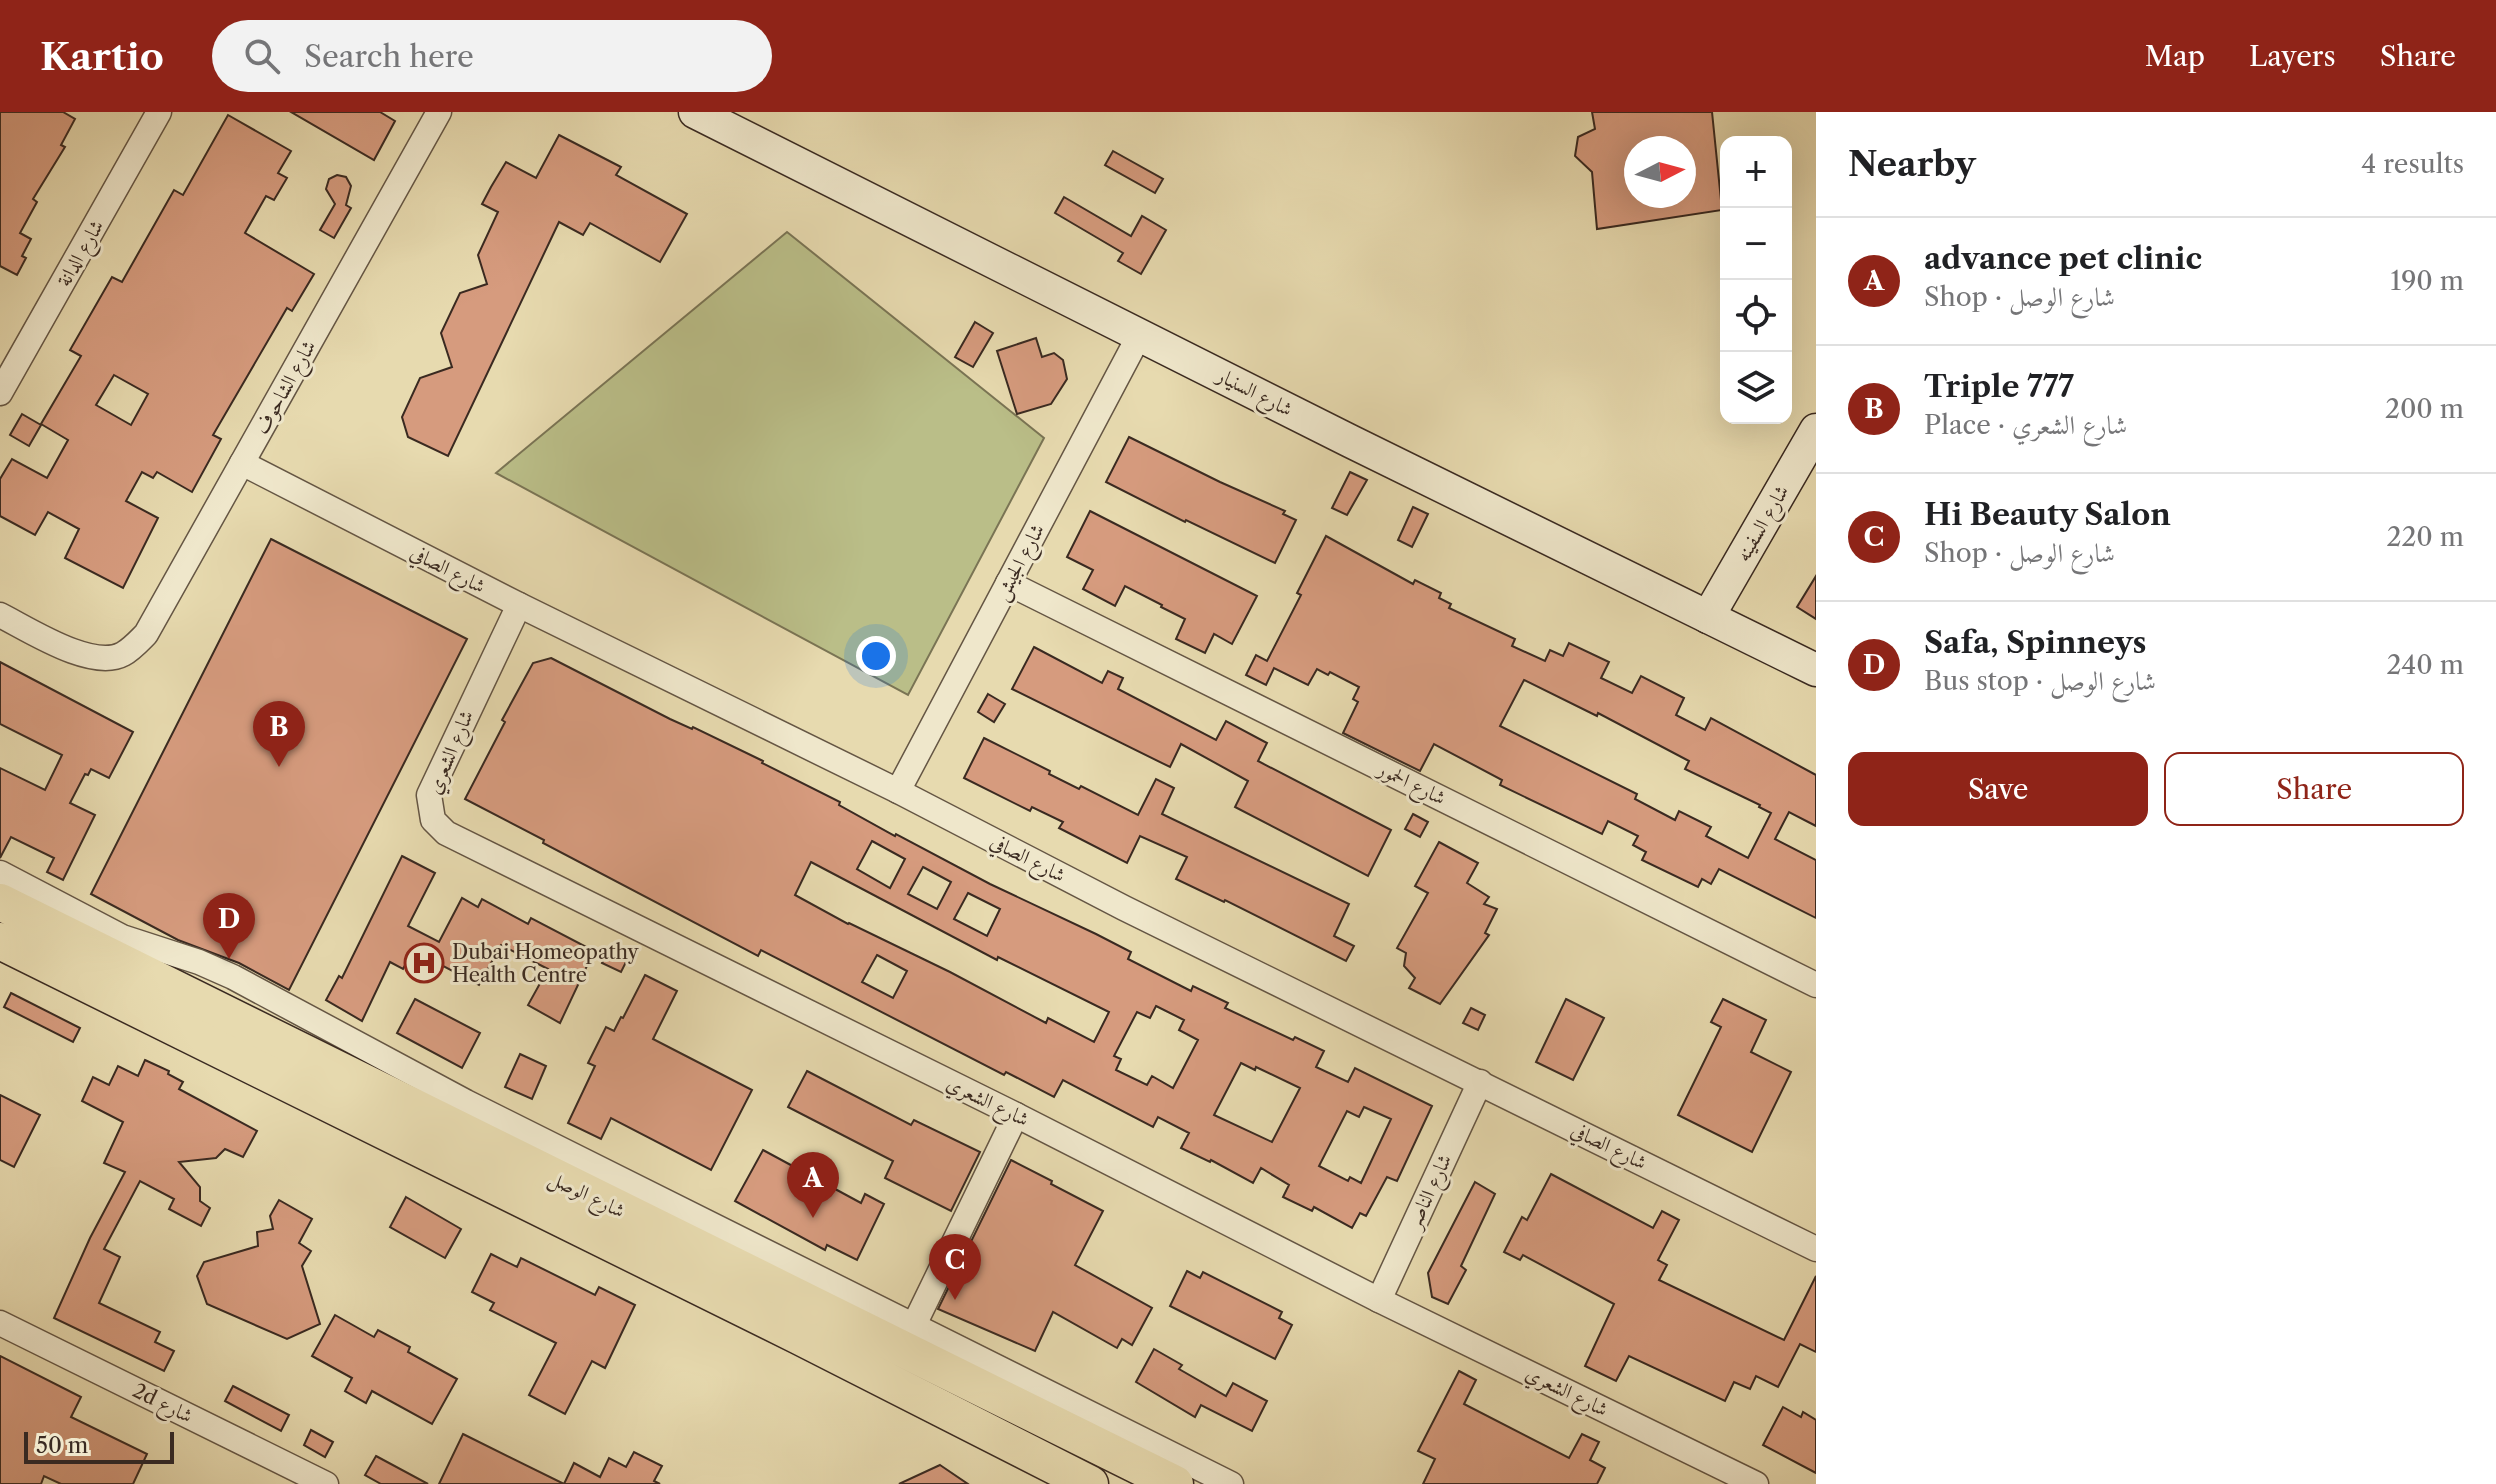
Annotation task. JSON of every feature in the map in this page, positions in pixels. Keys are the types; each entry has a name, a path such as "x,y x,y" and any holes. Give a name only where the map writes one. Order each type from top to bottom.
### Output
{"main road":[{"name":"شارع الوصل","path":"0,902 639,1220 1077,1422 1175,1484"},
{"name":"شارع الوصل","path":"0,941 500,1204 799,1336 1090,1484"},
{"path":"33,987 73,977"},
{"path":"639,1220 681,1210"}],"street":[{"name":"شارع الدانة","path":"0,393 159,112"},
{"name":"شارع الشاحوف","path":"0,615 72,651 103,658 123,654 146,634 439,112"},
{"name":"شارع السنيار","path":"695,112 1350,441 1816,670"},
{"name":"شارع الجيش","path":"898,791 1140,334"},
{"name":"شارع السفينه","path":"1708,617 1816,430"},
{"name":"شارع الصافي","path":"242,463 519,605 898,791 1124,908 1816,1249"},
{"name":"شارع الحمور","path":"1008,583 1816,985"},
{"name":"شارع الشعري","path":"519,605 429,795 430,811 439,827 459,840 1016,1115 1379,1300 1756,1484"},
{"path":"0,873 122,937 199,962 233,977 466,1102 914,1325 1077,1422 1231,1484"},
{"name":"شارع الناصر","path":"1379,1300 1480,1082"},
{"path":"914,1325 1016,1115"},
{"name":"2d شارع","path":"0,1323 326,1484"}],"green space":[{"path":"787,232 1044,438 908,695 496,473"}],"building":[{"path":"0,112 63,112 75,119 61,145 65,147 33,199 37,202 20,233 31,239 17,275 0,266"},
{"path":"291,112 380,112 395,121 374,160"},
{"path":"1592,112 1712,112 1720,210 1597,229 1592,172 1575,156 1578,137 1595,129"},
{"path":"228,115 291,151 278,173 287,178 274,200 266,196 245,233 314,274 292,311 287,308 213,435 221,439 192,492 157,472 153,478 142,472 126,501 158,518 123,588 65,558 79,529 48,512 35,535 0,516 0,479 12,459 47,478 68,440 41,424 81,356 70,350 112,277 122,282 174,190 183,195","holes":["114,375 148,394 131,425 96,405"]},
{"path":"559,135 621,167 616,175 687,214 660,262 590,223 583,235 559,222 448,456 408,437 402,417 420,378 452,367 441,333 460,293 487,284 478,255 498,212 482,204 491,187 506,162 536,178"},
{"path":"1113,151 1163,179 1155,193 1105,165"},
{"path":"337,175 346,177 351,186 346,205 351,208 334,238 320,230 335,204 326,189 329,179"},
{"path":"1064,197 1131,236 1142,216 1166,230 1141,274 1118,261 1123,253 1055,213"},
{"path":"975,322 993,333 973,367 955,357"},
{"path":"1036,338 1042,357 1054,353 1063,360 1067,379 1051,404 1017,414 997,351"},
{"path":"22,414 41,425 29,446 10,435"},
{"path":"1129,437 1285,511 1283,514 1296,520 1275,563 1106,482"},
{"path":"1350,472 1367,480 1347,515 1332,508"},
{"path":"1413,507 1428,514 1412,547 1398,540"},
{"path":"1090,511 1257,596 1232,644 1214,634 1205,653 1176,639 1185,619 1162,605 1125,586 1115,606 1083,589 1093,570 1067,557"},
{"path":"1326,536 1413,584 1415,580 1441,593 1439,598 1451,604 1449,608 1515,639 1512,646 1545,661 1550,650 1563,656 1569,643 1609,662 1601,678 1632,693 1641,676 1684,698 1676,715 1705,730 1711,718 1816,775 1816,826 1789,812 1775,839 1816,860 1816,918 1719,869 1711,884 1702,879 1698,887 1642,860 1646,852 1633,845 1638,836 1608,821 1602,834 1500,785 1502,780 1434,744 1420,771 1343,733 1358,702 1353,699 1359,687 1330,672 1328,675 1317,669 1308,685 1274,668 1266,685 1246,675 1256,655 1267,661 1301,595 1297,593","holes":["1524,680 1597,716 1598,713 1689,761 1685,769 1771,813 1748,858 1706,836 1711,827 1679,811 1675,820 1635,799 1637,794 1500,726"]},
{"path":"271,539 467,639 289,990 239,963 178,940 91,894"},
{"path":"1816,576 1816,619 1797,607"},
{"path":"1034,647 1102,683 1108,671 1123,678 1118,689 1216,740 1226,721 1267,743 1258,761 1391,830 1368,876 1235,807 1248,781 1181,744 1170,767 1012,689"},
{"path":"551,658 670,719 763,761 895,836 1131,952 1128,959 1191,991 1193,986 1228,1003 1225,1008 1293,1040 1295,1037 1324,1051 1316,1067 1348,1082 1355,1068 1432,1106 1397,1181 1387,1177 1366,1216 1360,1213 1352,1228 1314,1207 1312,1211 1283,1197 1289,1185 1261,1168 1253,1183 1181,1148 1189,1133 1158,1117 1153,1127 1063,1080 1054,1097 1006,1072 1004,1075 761,950 758,956 465,799 533,663","holes":["872,841 905,859 890,888 857,869","811,862 997,960 998,957 1109,1012 1094,1042 1048,1018 1046,1023 950,972 795,895","923,867 951,882 937,909 908,894","968,893 1000,909 987,936 954,919","877,955 907,971 893,998 862,982","1156,1006 1184,1020 1179,1030 1198,1040 1173,1088 1152,1076 1147,1085 1116,1070 1121,1059 1114,1056 1137,1012 1150,1018","1241,1063 1300,1088 1272,1142 1214,1115","1364,1107 1391,1119 1361,1183 1350,1177 1348,1181 1319,1166 1347,1111 1359,1117"]},
{"path":"0,662 133,732 109,778 91,769 88,775 85,774 70,803 95,815 63,880 47,872 54,858 11,837 0,858 0,768 45,790 62,755 0,724"},
{"path":"988,694 1005,704 994,722 978,712"},
{"path":"984,738 1079,789 1081,786 1138,815 1156,779 1174,788 1162,814 1349,904 1334,936 1354,946 1346,961 1176,879 1187,857 1140,836 1127,863 1059,828 1063,822 1032,807 1030,811 964,778"},
{"path":"1413,814 1428,822 1420,837 1405,829"},
{"path":"1439,842 1478,863 1467,883 1489,897 1484,904 1497,909 1485,933 1489,935 1440,1004 1409,988 1415,978 1404,966 1406,953 1397,948 1428,893 1415,886"},
{"path":"402,856 435,873 408,926 439,942 462,898 478,907 482,899 528,924 531,918 594,951 560,1023 528,1005 548,969 501,945 479,985 413,950 403,969 390,962 362,1021 326,1000 339,976 342,978"},
{"path":"611,945 630,954 621,972 602,963"},
{"path":"645,975 677,991 653,1039 752,1090 711,1170 611,1118 601,1139 568,1123 595,1066 588,1063 606,1027 614,1031"},
{"path":"11,993 80,1028 73,1042 4,1007"},
{"path":"415,999 480,1033 462,1068 397,1033"},
{"path":"1566,999 1604,1018 1573,1080 1536,1062"},
{"path":"1723,999 1766,1020 1751,1052 1791,1072 1752,1152 1678,1115 1721,1027 1711,1022"},
{"path":"1471,1008 1485,1015 1478,1030 1463,1023"},
{"path":"520,1054 546,1066 532,1099 505,1087"},
{"path":"145,1060 169,1071 168,1074 183,1082 179,1089 257,1131 243,1157 225,1149 216,1158 179,1162 200,1187 200,1201 210,1208 201,1226 169,1209 174,1199 140,1181 104,1249 120,1257 99,1303 160,1332 155,1342 174,1351 164,1371 54,1318 90,1238 125,1172 104,1163 123,1122 82,1101 93,1077 109,1085 118,1066 138,1076"},
{"path":"807,1071 911,1125 914,1120 980,1152 951,1211 885,1178 893,1161 788,1107"},
{"path":"0,1095 40,1115 14,1167 0,1160"},
{"path":"763,1150 861,1203 865,1194 884,1204 857,1260 827,1245 825,1250 735,1201"},
{"path":"1011,1160 1103,1211 1075,1265 1152,1308 1132,1345 1122,1339 1117,1348 1053,1312 1035,1351 938,1309"},
{"path":"1551,1174 1653,1228 1662,1211 1679,1220 1658,1260 1667,1265 1659,1280 1784,1340 1816,1276 1816,1352 1800,1344 1778,1387 1756,1376 1750,1389 1734,1382 1725,1401 1629,1356 1616,1381 1585,1366 1614,1304 1523,1255 1520,1260 1504,1252 1522,1217 1527,1220"},
{"path":"1475,1182 1495,1194 1461,1266 1466,1270 1448,1304 1432,1297 1428,1273"},
{"path":"406,1197 461,1229 445,1258 390,1227"},
{"path":"279,1200 312,1219 299,1243 311,1251 302,1266 320,1324 287,1339 207,1304 197,1276 204,1262 258,1246 257,1232 273,1229 270,1216"},
{"path":"491,1254 517,1267 521,1258 595,1295 599,1287 635,1305 605,1368 592,1361 565,1414 529,1395 556,1343 490,1310 494,1303 472,1292"},
{"path":"1187,1271 1200,1278 1203,1272 1282,1312 1279,1318 1292,1325 1275,1359 1170,1306"},
{"path":"335,1315 374,1337 378,1330 410,1347 408,1352 457,1379 432,1424 372,1391 366,1403 345,1391 352,1378 312,1356"},
{"path":"1154,1349 1182,1365 1179,1369 1226,1396 1233,1383 1267,1401 1252,1431 1201,1405 1195,1417 1136,1382"},
{"path":"0,1356 81,1397 71,1417 147,1454 133,1484 61,1484 44,1476 41,1484 0,1484"},
{"path":"1459,1371 1476,1380 1464,1404 1569,1458 1582,1434 1599,1442 1590,1460 1605,1468 1597,1484 1423,1484 1435,1459 1418,1451"},
{"path":"233,1386 289,1415 281,1431 225,1401"},
{"path":"1783,1407 1801,1417 1803,1412 1816,1420 1816,1473 1763,1445"},
{"path":"311,1430 333,1442 325,1457 304,1445"},
{"path":"463,1434 564,1484 439,1484"},
{"path":"634,1452 662,1466 654,1481 660,1484 564,1484 574,1463 600,1477 609,1458 626,1467"},
{"path":"376,1456 428,1484 381,1484 365,1475"},
{"path":"940,1465 968,1484 899,1484"}],"place":[{"name":"Triple 777","path":"279,767"},
{"name":"Safa, Spinneys","path":"229,959"},
{"name":"Dubai Homeopathy Health Centre","path":"424,963"},
{"name":"advance pet clinic","path":"813,1218"},
{"name":"Hi Beauty Salon","path":"955,1300"}]}
